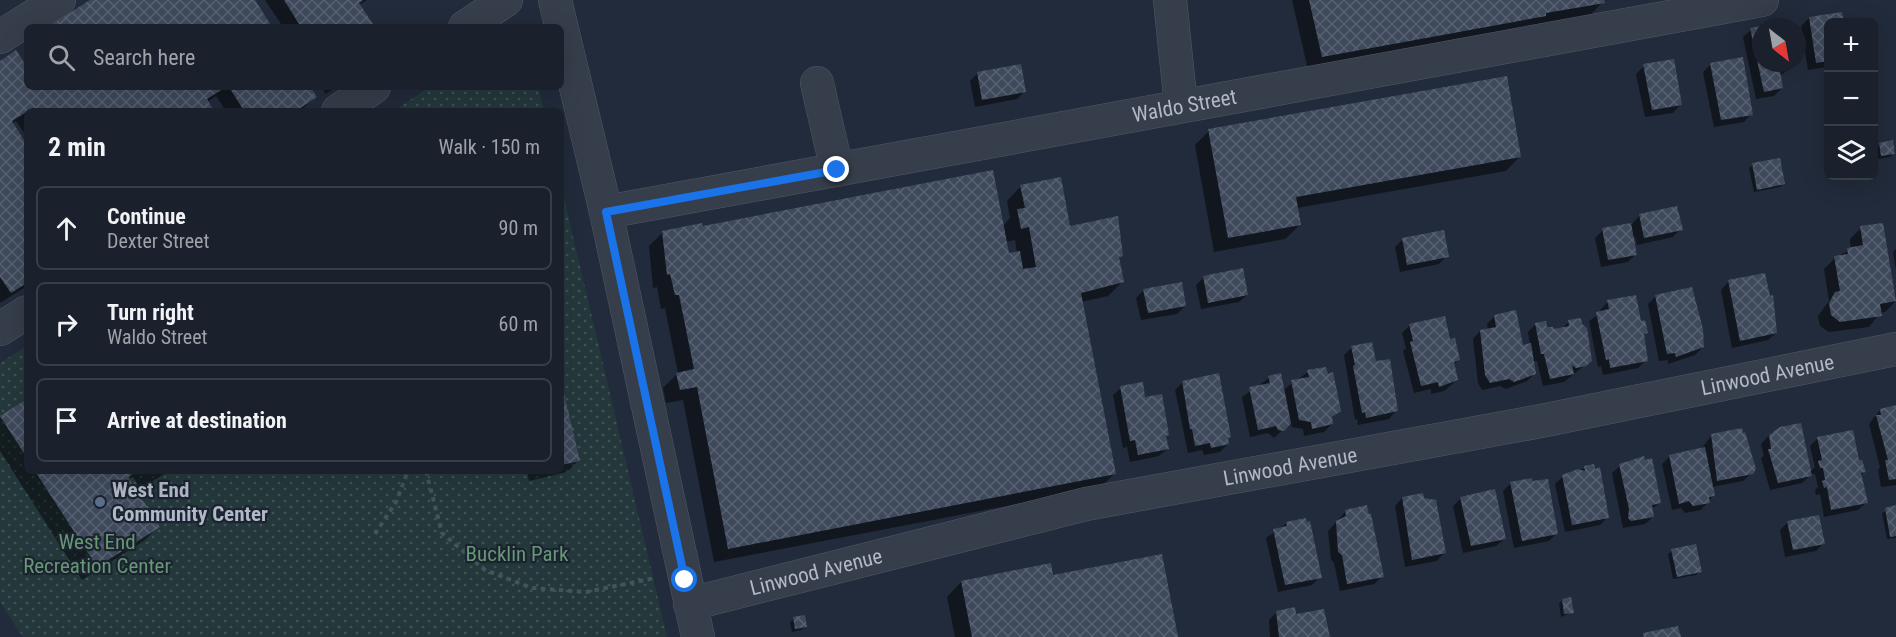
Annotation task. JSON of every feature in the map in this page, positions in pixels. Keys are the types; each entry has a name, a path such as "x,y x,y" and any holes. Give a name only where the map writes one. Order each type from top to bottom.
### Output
{"street":[{"path":"0,37 58,0"},
{"path":"470,24 506,0"},
{"path":"555,0 561,24"},
{"path":"1170,0 1181,106"},
{"name":"Waldo Street","path":"606,212 1762,0"},
{"path":"564,37 606,212 698,637"},
{"path":"817,83 837,170"},
{"path":"342,108 370,90"},
{"path":"0,329 24,314"},
{"name":"Linwood Avenue","path":"690,604 1086,504 1529,423 1896,350"}],"path":[{"path":"375,534 396,502 407,474"},
{"path":"427,474 442,533 485,570 532,588 586,592 656,578"}],"green space":[{"path":"425,90 539,90 543,108 398,108"},
{"path":"564,198 667,637 23,637 0,602 0,363 24,348 24,474 564,474"}],"building":[{"path":"90,0 255,0 270,24 53,24"},
{"path":"284,0 363,0 359,3 373,24 299,24"},
{"path":"1309,0 1604,0 1605,3 1322,57"},
{"path":"1842,12 1843,18 1824,18 1824,62 1816,63 1809,17"},
{"path":"16,50 24,62 24,90 221,90 207,99 212,108 24,108 24,114 12,121 24,140 24,285 11,293 0,277 0,61"},
{"path":"1743,57 1753,115 1721,120 1710,63"},
{"path":"1674,59 1682,105 1652,110 1643,64"},
{"path":"1021,64 1026,92 982,100 977,72"},
{"path":"1760,72 1780,72 1783,88 1764,92"},
{"path":"1507,76 1521,157 1296,197 1301,225 1228,238 1208,129"},
{"path":"231,90 312,90 317,97 300,108 242,108"},
{"path":"1893,140 1895,154 1881,156 1879,143"},
{"path":"1780,158 1785,184 1757,190 1752,163"},
{"path":"993,170 1009,253 1020,251 1023,269 1036,267 1029,227 1021,229 1017,209 1025,208 1020,185 1061,177 1070,226 1118,216 1123,256 1119,257 1124,282 1081,293 1116,474 728,549 697,387 680,390 676,373 694,369 679,295 675,295 670,274 667,275 662,231 702,223 703,226"},
{"path":"1677,206 1683,230 1644,238 1639,214"},
{"path":"1631,223 1637,255 1608,260 1602,228"},
{"path":"1883,223 1896,301 1880,304 1882,316 1840,322 1831,315 1829,303 1835,292 1840,291 1834,256 1848,254 1847,248 1863,245 1860,226"},
{"path":"1444,230 1449,257 1407,265 1402,238"},
{"path":"1243,268 1248,295 1208,303 1203,276"},
{"path":"1765,273 1770,296 1773,295 1777,333 1740,341 1728,280"},
{"path":"1182,282 1186,306 1148,313 1143,289"},
{"path":"1692,287 1703,329 1704,347 1676,357 1675,353 1667,354 1655,295"},
{"path":"1636,295 1641,321 1645,320 1648,333 1644,334 1648,361 1610,368 1609,359 1606,360 1596,312 1609,309 1607,300"},
{"path":"1516,310 1523,345 1531,343 1536,374 1514,382 1509,379 1490,383 1485,375 1480,330 1496,327 1494,315"},
{"path":"1445,316 1450,339 1455,338 1460,360 1454,362 1458,380 1439,387 1438,382 1421,386 1410,342 1413,341 1409,324"},
{"path":"1581,318 1582,324 1587,328 1592,361 1586,366 1576,368 1572,365 1574,374 1550,379 1544,354 1541,354 1535,323 1546,321 1547,327 1554,329 1569,326 1568,320"},
{"path":"1372,342 1376,361 1390,359 1398,411 1366,418 1365,412 1362,413 1351,346"},
{"path":"1326,367 1328,374 1333,372 1341,411 1332,417 1333,424 1312,429 1311,422 1299,420 1291,380 1309,377 1307,370"},
{"path":"1219,373 1231,437 1228,438 1229,444 1211,448 1210,443 1195,446 1182,381"},
{"path":"1281,373 1291,423 1284,431 1278,430 1276,426 1258,430 1249,387 1270,383 1268,376"},
{"path":"1143,382 1145,397 1162,394 1169,449 1138,455 1135,440 1130,441 1120,386"},
{"path":"564,394 580,461 564,464"},
{"path":"24,401 24,453 0,416"},
{"path":"1896,405 1896,479 1889,480 1885,460 1888,460 1876,415 1881,415 1880,409"},
{"path":"1801,423 1812,476 1778,483 1768,449 1771,449 1769,435 1780,427"},
{"path":"1742,428 1756,469 1753,474 1717,481 1711,434"},
{"path":"1853,430 1859,460 1862,460 1866,472 1861,473 1868,503 1831,510 1827,487 1824,488 1822,481 1825,480 1823,468 1820,468 1818,461 1822,460 1817,437"},
{"path":"1705,447 1715,496 1709,497 1710,503 1693,506 1689,501 1679,504 1669,455"},
{"path":"1644,456 1645,460 1652,458 1661,503 1652,505 1654,517 1631,521 1628,518 1629,509 1619,464"},
{"path":"1594,464 1595,469 1600,467 1609,518 1572,525 1562,475 1578,469 1585,471 1584,466"},
{"name":"West End Community Center","path":"37,474 132,474 128,477 160,527 97,567"},
{"path":"1532,478 1532,481 1548,479 1558,534 1522,541 1510,482"},
{"path":"1495,489 1506,539 1471,546 1460,497"},
{"path":"1423,493 1424,498 1436,500 1446,553 1412,560 1402,497"},
{"path":"1367,505 1369,514 1371,514 1384,577 1347,584 1342,555 1338,552 1336,521 1346,516 1345,510"},
{"path":"1896,505 1896,536 1890,537 1885,508"},
{"path":"1819,515 1825,544 1793,550 1787,521"},
{"path":"1306,518 1307,522 1310,521 1322,578 1285,585 1273,529 1287,526 1286,522"},
{"path":"1696,544 1702,572 1677,577 1671,549"},
{"path":"1162,554 1178,637 972,637 961,581 1051,563 1053,575"},
{"path":"1571,597 1574,613 1564,614 1562,599"},
{"path":"1295,607 1296,614 1324,609 1330,637 1279,637 1276,611"},
{"path":"805,615 807,627 795,629 793,617"},
{"path":"1678,626 1681,637 1644,637 1643,633"}],"place":[{"name":"West End Community Center","path":"100,502"}],"route":[{"path":"685,580 606,212 837,170"}],"park label":[{"name":"West End Recreation Center","path":"97,554"},
{"name":"Bucklin Park","path":"517,554"}]}
